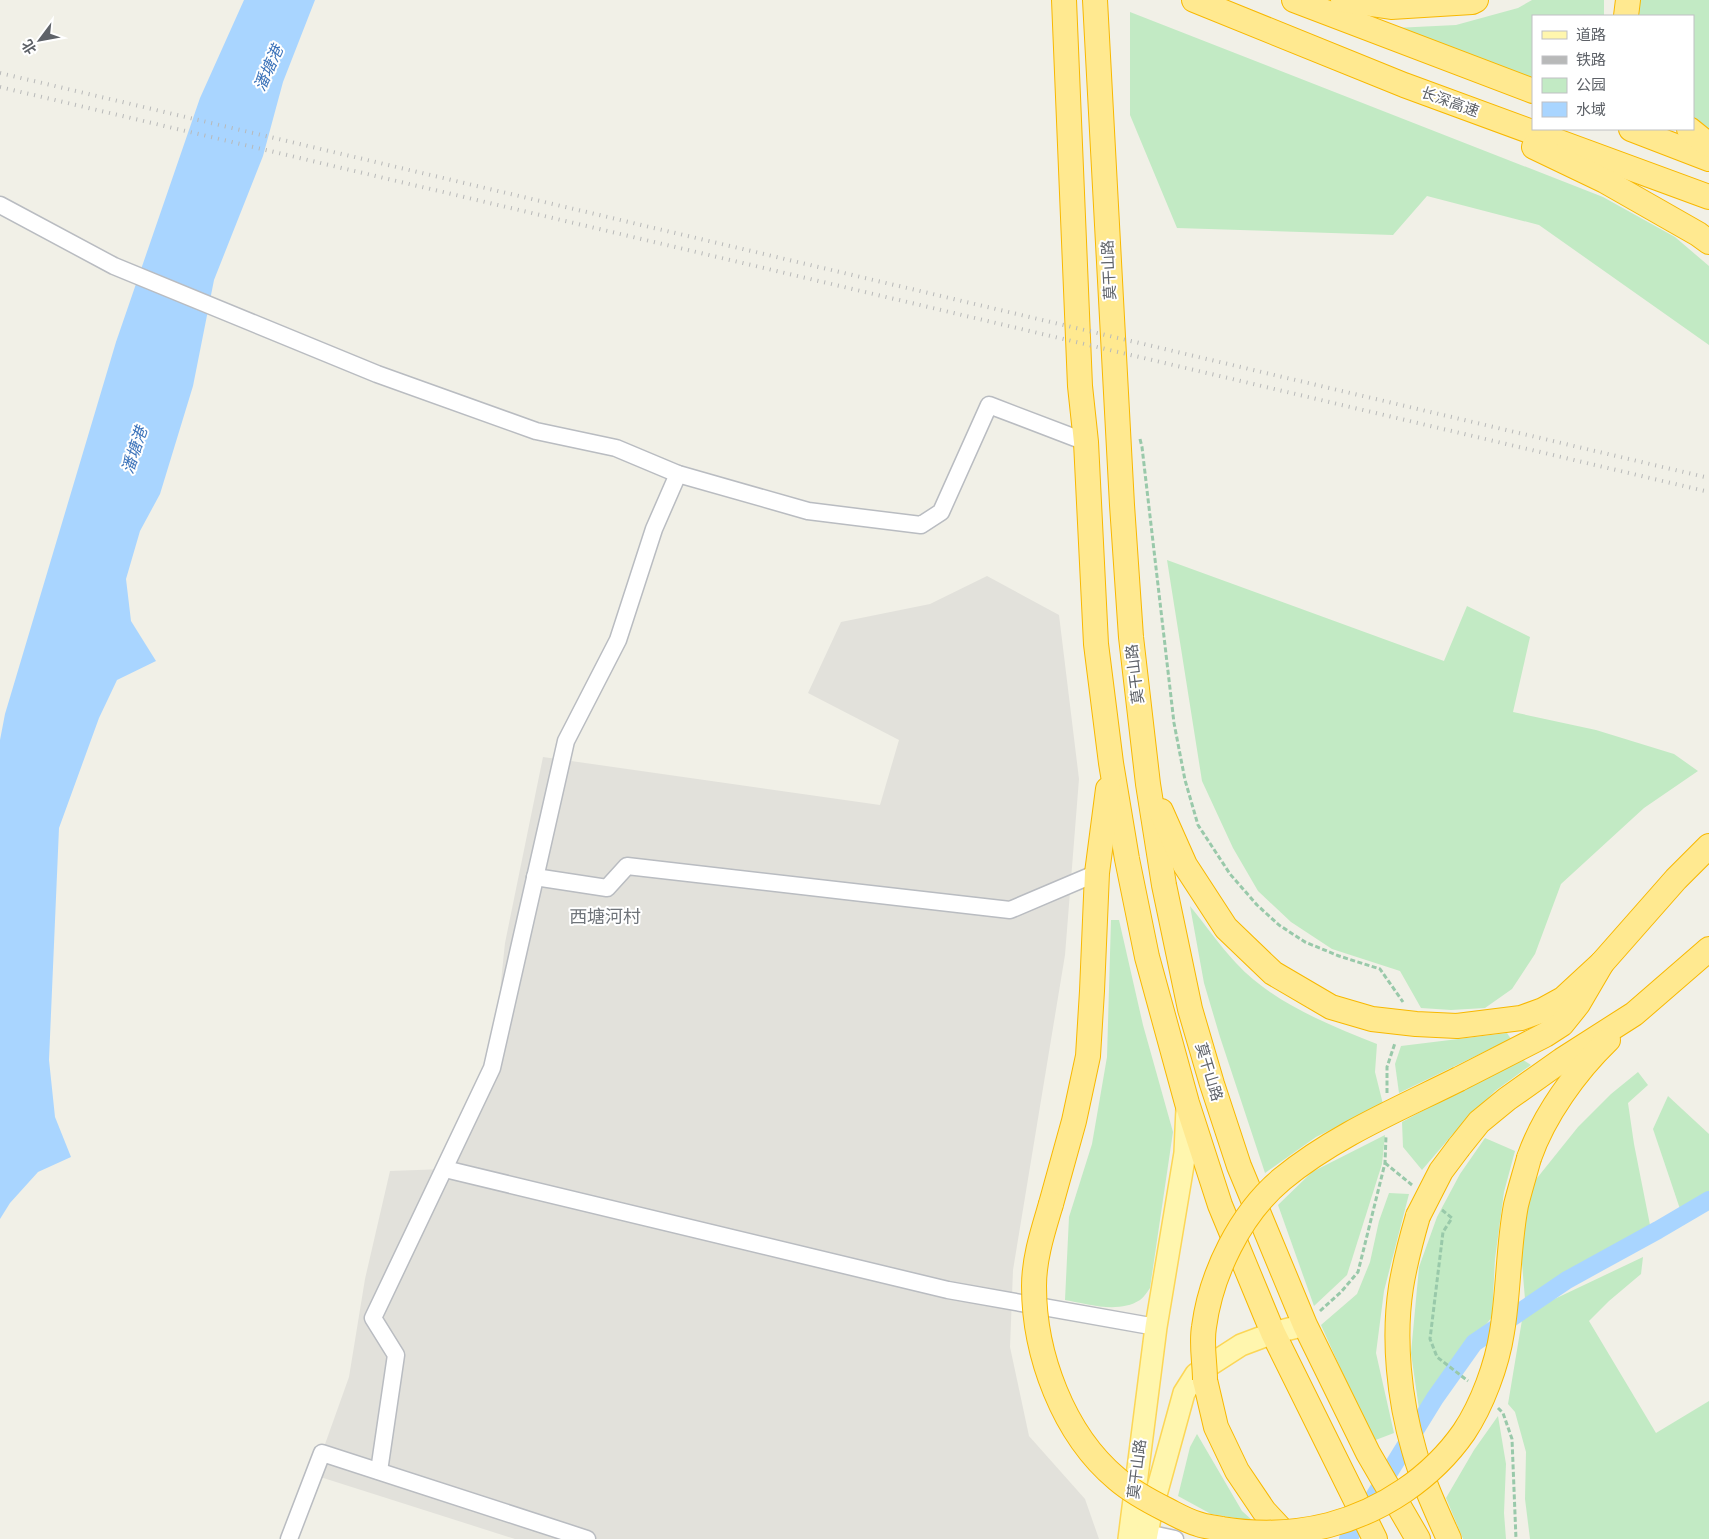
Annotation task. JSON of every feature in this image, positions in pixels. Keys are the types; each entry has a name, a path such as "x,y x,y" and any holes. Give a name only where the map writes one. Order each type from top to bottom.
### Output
{"highway":[{"name":"莫干山路","path":"1064,0 1080,376 1086,442 1096,644 1111,763 1127,859 1147,957 1187,1103 1220,1205 1273,1333 1375,1539"},
{"name":"莫干山路","path":"1095,0 1122,515 1131,637 1148,784 1164,885 1190,1010 1239,1166 1304,1325 1368,1453 1413,1530"},
{"name":"长深高速","path":"1194,0 1404,85 1709,197"},
{"path":"1294,0 1532,91"},
{"path":"1343,0 1391,7 1472,2 1476,0"},
{"path":"1626,15 1628,0"},
{"path":"1404,85 1605,182 1709,242"},
{"path":"1634,130 1709,159"},
{"path":"1690,130 1709,145"},
{"path":"1111,763 1097,873 1088,1056 1074,1121 1038,1248 1034,1284 1035,1317 1045,1362 1055,1391 1068,1418 1090,1451 1116,1478 1144,1498 1198,1525 1250,1533 1305,1531 1346,1520 1376,1507 1406,1490 1436,1466 1464,1432 1488,1386 1502,1334 1516,1206 1536,1136 1560,1098 1597,1051 1634,1014 1709,949"},
{"path":"1148,784 1185,865 1226,928 1273,973 1331,1007 1372,1019 1416,1024 1457,1026 1521,1018 1543,1010 1563,999 1602,963 1676,879 1709,846"},
{"path":"1290,1539 1264,1511 1237,1471 1216,1427 1205,1380 1203,1328 1211,1291 1224,1258 1248,1215 1280,1181 1335,1142 1545,1035 1562,1024 1578,1004 1602,963"},
{"path":"1449,1539 1414,1450 1401,1390 1398,1345 1401,1288 1408,1250 1418,1216 1441,1171 1479,1122 1506,1099 1562,1060 1634,1014"}],"main road":[{"name":"莫干山路","path":"1141,1537 1156,1327 1185,1153 1187,1103"},
{"name":"莫干山路","path":"1141,1537 1184,1393 1196,1374 1241,1344 1304,1325"}],"street":[{"path":"0,205 114,266 377,374 536,431 616,448 678,474 808,511 921,525 941,512 989,405 1086,442"},
{"path":"379,1471 396,1355 373,1318 492,1068 566,742 618,640 654,529 678,474"},
{"path":"535,877 607,888 627,866 1010,910 1097,873"},
{"path":"445,1169 948,1290 1156,1327"},
{"path":"289,1539 322,1453 587,1539"},
{"path":"1141,1537 1175,1539"}],"path":[{"path":"1140,438 1174,723 1185,780 1198,825 1230,874 1256,905 1279,925 1305,942 1338,956 1380,969 1403,1002"},
{"path":"1386,1096 1387,1067 1395,1043"},
{"path":"1304,1325 1341,1292 1358,1272 1386,1164 1386,1134"},
{"path":"1436,1357 1474,1385"},
{"path":"1491,1402 1503,1413 1512,1439 1516,1539"}],"shaded area":[{"path":"987,576 1059,615 1079,779 1065,955 1013,1270 1010,1347 1029,1436 1085,1499 1099,1539 515,1539 314,1475 349,1377 365,1279 390,1171 445,1169 492,1068 505,943 543,757 880,805 899,740 808,693 841,622 930,604"}],"green space":[{"path":"1532,0 1604,0 1604,15 1532,15 1532,78 1395,28 1456,25 1518,8"},
{"path":"1640,0 1709,0 1709,128 1694,118 1694,15 1638,15"},
{"path":"1130,12 1603,197 1675,237 1709,266 1709,345 1539,225 1427,196 1393,235 1177,228 1130,115"},
{"path":"1167,560 1444,661 1467,606 1530,637 1513,712 1596,730 1674,754 1698,771 1644,808 1561,884 1535,954 1512,989 1485,1008 1451,1010 1421,1008 1400,971 1332,949 1291,922 1258,891 1233,848 1202,781"},
{"path":"1190,906 1236,963 1267,990 1320,1020 1377,1044 1375,1072 1383,1104 1316,1137 1265,1173 1204,983"},
{"path":"1111,920 1119,920 1143,1025 1173,1132 1150,1288 1140,1300 1131,1304 1103,1307 1065,1300 1069,1217 1092,1144 1107,1057"},
{"path":"1507,1033 1511,1039 1399,1093 1395,1064 1401,1046"},
{"path":"1520,1058 1531,1065 1495,1091 1452,1135 1422,1170 1403,1147 1402,1122"},
{"path":"1638,1072 1648,1085 1628,1103 1650,1225 1525,1299 1520,1240 1525,1193 1578,1127 1611,1094"},
{"path":"1668,1096 1709,1134 1709,1192 1680,1209 1653,1129"},
{"path":"1385,1135 1382,1164 1347,1275 1314,1306 1278,1205 1312,1172"},
{"path":"1485,1138 1515,1151 1504,1192 1495,1259 1492,1317 1419,1409 1411,1353 1419,1267 1437,1217 1460,1174"},
{"path":"1389,1193 1409,1194 1384,1291 1376,1353 1394,1433 1373,1441 1321,1325 1357,1294 1370,1262 1379,1221"},
{"path":"1643,1257 1641,1274 1589,1321 1656,1433 1709,1401 1709,1539 1530,1539 1525,1499 1526,1452 1515,1412 1508,1404 1523,1314"},
{"path":"1498,1416 1506,1464 1504,1513 1506,1539 1463,1539 1446,1498 1474,1450"},
{"path":"1197,1434 1242,1511 1253,1521 1211,1514 1178,1496 1190,1447"}],"water":[{"name":"潘塘港","path":"244,0 315,0 283,82 263,156 214,280 193,386 160,494 140,531 126,579 131,621 156,661 117,680 99,718 59,828 49,1060 55,1117 71,1157 38,1172 10,1203 0,1219 0,740 5,714 116,342 200,98"}],"waterway":[{"path":"1348,1539 1435,1398 1474,1343 1567,1280 1709,1200"}],"railway":[{"path":"0,73 1709,478"},
{"path":"0,87 1709,492"}],"district":[{"name":"西塘河村","path":"605,917"}]}
